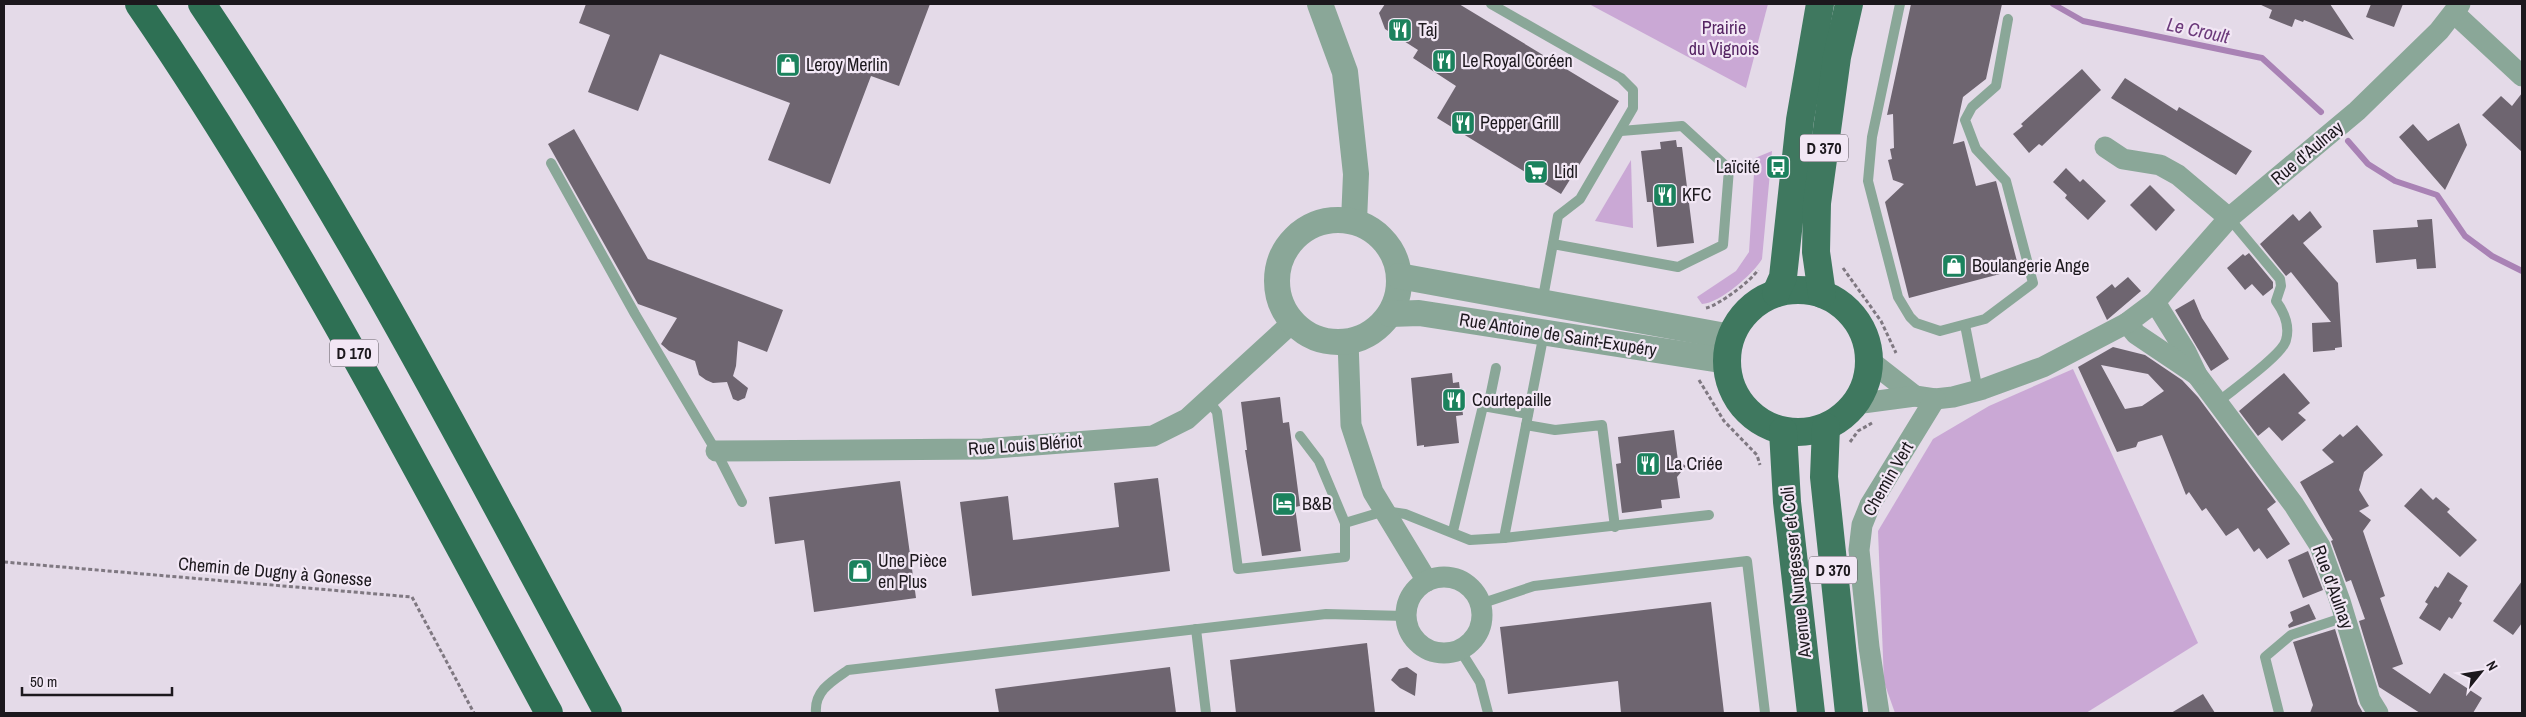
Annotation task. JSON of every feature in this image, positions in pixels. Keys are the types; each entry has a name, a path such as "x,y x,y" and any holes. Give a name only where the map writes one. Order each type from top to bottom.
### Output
{"highway":[{"name":"D 170","path":"140,4 263,195 309,273 385,408 549,713"},
{"name":"D 170","path":"202,4 288,136 383,299 608,713"}],"main road":[{"name":"D 370","path":"1776,293 1783,277 1800,120 1820,4"},
{"name":"D 370","path":"1822,294 1816,252 1817,203 1837,57 1849,4"},
{"path":"1794,290 1822,294 1835,300 1853,316 1864,336 1869,360 1863,390 1855,404 1842,417 1826,427 1805,432 1783,431 1760,422 1742,406 1731,384 1729,349 1741,318 1757,303 1776,293 1794,290"},
{"name":"D 370","path":"1826,427 1824,477 1849,713"},
{"name":"Avenue Nungesser et Coli","path":"1783,431 1787,502 1811,713"}],"street":[{"path":"1320,4 1345,72 1356,174 1354,221"},
{"path":"2458,6 2522,76"},
{"name":"Rue d'Aulnay","path":"1855,404 1978,391 2043,367 2127,322 2156,302 2229,218 2357,111 2439,31 2458,6"},
{"path":"2105,147 2123,159 2160,165 2178,175 2229,218"},
{"path":"1332,219 1354,221 1373,230 1394,255 1399,276 1398,294 1390,314 1365,336 1348,341 1326,341 1310,335 1292,322 1283,309 1277,289 1277,272 1284,251 1295,236 1312,225 1332,219"},
{"name":"Rue Antoine de Saint-Exupéry","path":"1399,276 1542,303 1729,349"},
{"name":"Rue d'Aulnay","path":"2156,302 2186,352 2197,375 2294,505 2320,546 2345,617 2370,700 2378,713"},
{"name":"Rue Antoine de Saint-Exupéry","path":"1390,314 1419,314 1544,333 1729,349"},
{"name":"Rue Louis Blériot","path":"716,451 983,449 1153,436 1187,419 1292,322"},
{"name":"Rue d'Aulnay","path":"2127,322 2136,334 2197,375"},
{"path":"1348,341 1351,425 1373,492 1427,581"},
{"path":"1869,360 1925,398"},
{"name":"Chemin Vert","path":"1879,713 1869,647 1860,560 1862,525 1870,505 1925,398"},
{"path":"1443,578 1459,580 1468,586 1480,604 1482,615 1476,636 1460,650 1439,653 1419,645 1412,637 1405,616 1411,595 1427,581 1443,578"}],"lane":[{"path":"1491,4 1621,78 1633,90 1633,108 1580,200 1558,216 1542,303"},
{"path":"1900,4 1872,137 1868,181 1898,297 1910,317 1928,329 1940,331 1991,316 2033,284 2006,180 1976,148 1966,120 1972,107 1996,86 1999,78 2008,19"},
{"path":"1553,244 1678,267 1723,245 1729,170 1682,126 1620,131"},
{"path":"551,163 635,314 716,451 742,502"},
{"path":"2218,402 2282,350 2287,333 2285,313 2276,301 2281,286 2280,279 2229,218"},
{"path":"1965,325 1978,391"},
{"path":"1504,538 1544,333"},
{"path":"1488,407 1496,368"},
{"path":"1208,400 1217,412 1238,569 1345,557 1346,523 1319,461 1300,436"},
{"path":"1453,531 1483,406 1555,430 1602,425 1614,526"},
{"path":"1346,523 1385,511 1405,514 1453,531 1470,540 1709,516"},
{"path":"1480,604 1534,586 1747,561 1764,713"},
{"path":"816,713 815,704 826,684 848,670 1326,614 1405,616"},
{"path":"2279,713 2264,657 2291,636 2345,617"},
{"path":"1196,629 1206,713"},
{"path":"1460,650 1480,682 1488,713"}],"path":[{"name":"Chemin de Dugny à Gonesse","path":"4,562 412,597 474,713"}],"green space":[{"name":"Prairie du Vignois","path":"1589,4 1768,4 1746,88"},
{"path":"1772,151 1762,259 1751,272 1727,293 1718,299 1702,304 1697,297 1736,271 1749,252 1755,158"},
{"path":"1631,160 1633,228 1595,221"},
{"path":"2073,369 2198,643 2086,713 1895,713 1884,682 1878,531 1933,439 1989,406"}],"building":[{"name":"Leroy Merlin","path":"586,4 930,4 899,86 871,76 830,184 768,160 790,103 660,54 638,111 588,92 610,35 579,23"},
{"path":"1385,4 1459,4 1619,101 1561,194 1437,118 1456,86 1413,58 1418,50 1385,29 1379,13"},
{"path":"1911,4 2002,4 1986,79 1963,97 1953,144 1964,141 1976,186 1996,181 2019,269 1909,298 1885,202 1904,184 1893,180 1888,160 1892,159 1890,149 1894,148 1893,114 1887,115"},
{"path":"2259,4 2330,4 2354,40 2304,20 2303,22 2295,19 2292,27 2269,18 2272,10"},
{"path":"2371,4 2403,4 2394,27 2366,17"},
{"path":"2082,69 2101,90 2042,146 2039,144 2029,153 2013,134 2023,126 2021,124"},
{"path":"2125,78 2177,111 2179,107 2252,151 2236,175 2111,98"},
{"path":"2522,93 2522,152 2482,115 2501,96 2512,106"},
{"path":"2459,123 2467,145 2445,190 2399,137 2413,124 2428,141"},
{"path":"574,129 648,259 783,310 767,352 738,341 736,366 733,376 748,388 745,398 738,401 733,399 727,382 713,383 706,380 699,375 695,361 669,351 661,344 677,318 638,304 548,144"},
{"path":"1676,140 1677,147 1682,147 1694,243 1657,247 1652,202 1647,202 1641,151 1661,149 1660,142"},
{"path":"2066,168 2080,182 2083,179 2106,201 2088,220 2065,198 2067,195 2053,182"},
{"path":"2150,185 2175,210 2156,231 2130,205"},
{"path":"2310,211 2322,227 2303,243 2338,283 2342,347 2335,348 2335,350 2313,352 2312,323 2331,322 2291,272 2286,276 2260,244 2293,214 2299,221"},
{"path":"2432,219 2436,268 2417,269 2416,259 2376,263 2373,230 2418,227 2417,220"},
{"path":"2249,253 2273,282 2273,288 2263,296 2252,284 2245,290 2227,268 2243,254 2245,256"},
{"path":"2128,277 2141,291 2107,320 2096,297 2112,284 2115,288"},
{"path":"2194,299 2202,318 2229,359 2211,371 2175,310"},
{"path":"2113,347 2145,355 2182,380 2198,397 2276,502 2267,509 2290,544 2267,559 2259,548 2254,552 2238,528 2226,536 2206,508 2202,511 2189,492 2186,495 2162,435 2138,442 2136,447 2117,452 2078,367","holes":["2101,365 2148,374 2164,391 2142,406 2125,409"]},
{"path":"1452,373 1453,383 1459,382 1463,415 1456,416 1459,443 1417,446 1411,378"},
{"path":"2284,373 2310,403 2298,413 2306,420 2282,441 2269,427 2258,436 2239,411"},
{"path":"1280,397 1283,423 1289,422 1300,506 1295,507 1301,551 1262,556 1245,450 1247,450 1241,402"},
{"path":"2357,425 2383,455 2364,472 2359,490 2369,506 2359,511 2371,520 2363,531 2385,596 2380,598 2403,664 2392,668 2430,694 2444,673 2482,698 2473,713 2420,713 2379,687 2359,621 2365,619 2351,580 2346,582 2331,541 2333,540 2300,482 2334,462 2322,450 2340,434 2343,437"},
{"path":"1674,430 1678,461 1686,466 1677,477 1680,498 1661,500 1662,508 1622,513 1616,464 1621,463 1618,437"},
{"path":"1158,478 1170,571 972,596 960,502 1008,496 1013,540 1119,527 1114,483"},
{"name":"Une Pièce en Plus","path":"900,481 916,598 814,612 804,540 775,544 769,497"},
{"path":"2421,488 2433,500 2436,497 2450,509 2447,512 2477,540 2460,557 2404,506"},
{"path":"2308,551 2323,590 2303,598 2288,560"},
{"path":"2448,572 2468,586 2459,601 2462,603 2452,619 2449,617 2440,631 2419,618 2428,604 2425,602 2435,586 2438,588"},
{"path":"2522,581 2522,623 2513,635 2493,621"},
{"path":"1711,602 1724,713 1621,713 1618,681 1508,694 1500,627"},
{"path":"2309,604 2316,619 2289,628 2288,625 2293,621 2290,612"},
{"path":"2335,629 2358,704 2363,713 2310,713 2313,705 2293,642"},
{"path":"1367,643 1375,713 1236,713 1230,660"},
{"path":"1170,667 1176,713 999,713 995,689"},
{"path":"1407,667 1417,674 1415,696 1400,688 1391,680 1399,669"},
{"path":"2203,694 2215,713 2171,713"}],"waterway":[{"name":"Le Croult","path":"2053,4 2083,21 2262,58 2321,112"},
{"name":"Le Croult","path":"2348,141 2368,164 2395,181 2437,195 2465,236 2492,256 2522,271"}],"place":[{"name":"Taj","path":"1400,30"},
{"name":"Le Royal Coréen","path":"1444,61"},
{"name":"Leroy Merlin","path":"788,65"},
{"name":"Pepper Grill","path":"1463,123"},
{"name":"Laïcité","path":"1778,167"},
{"name":"Lidl","path":"1536,172"},
{"name":"KFC","path":"1665,195"},
{"name":"Boulangerie Ange","path":"1954,266"},
{"name":"Courtepaille","path":"1454,400"},
{"name":"La Criée","path":"1648,464"},
{"name":"B&B","path":"1284,504"},
{"name":"Une Pièce en Plus","path":"860,571"}]}
